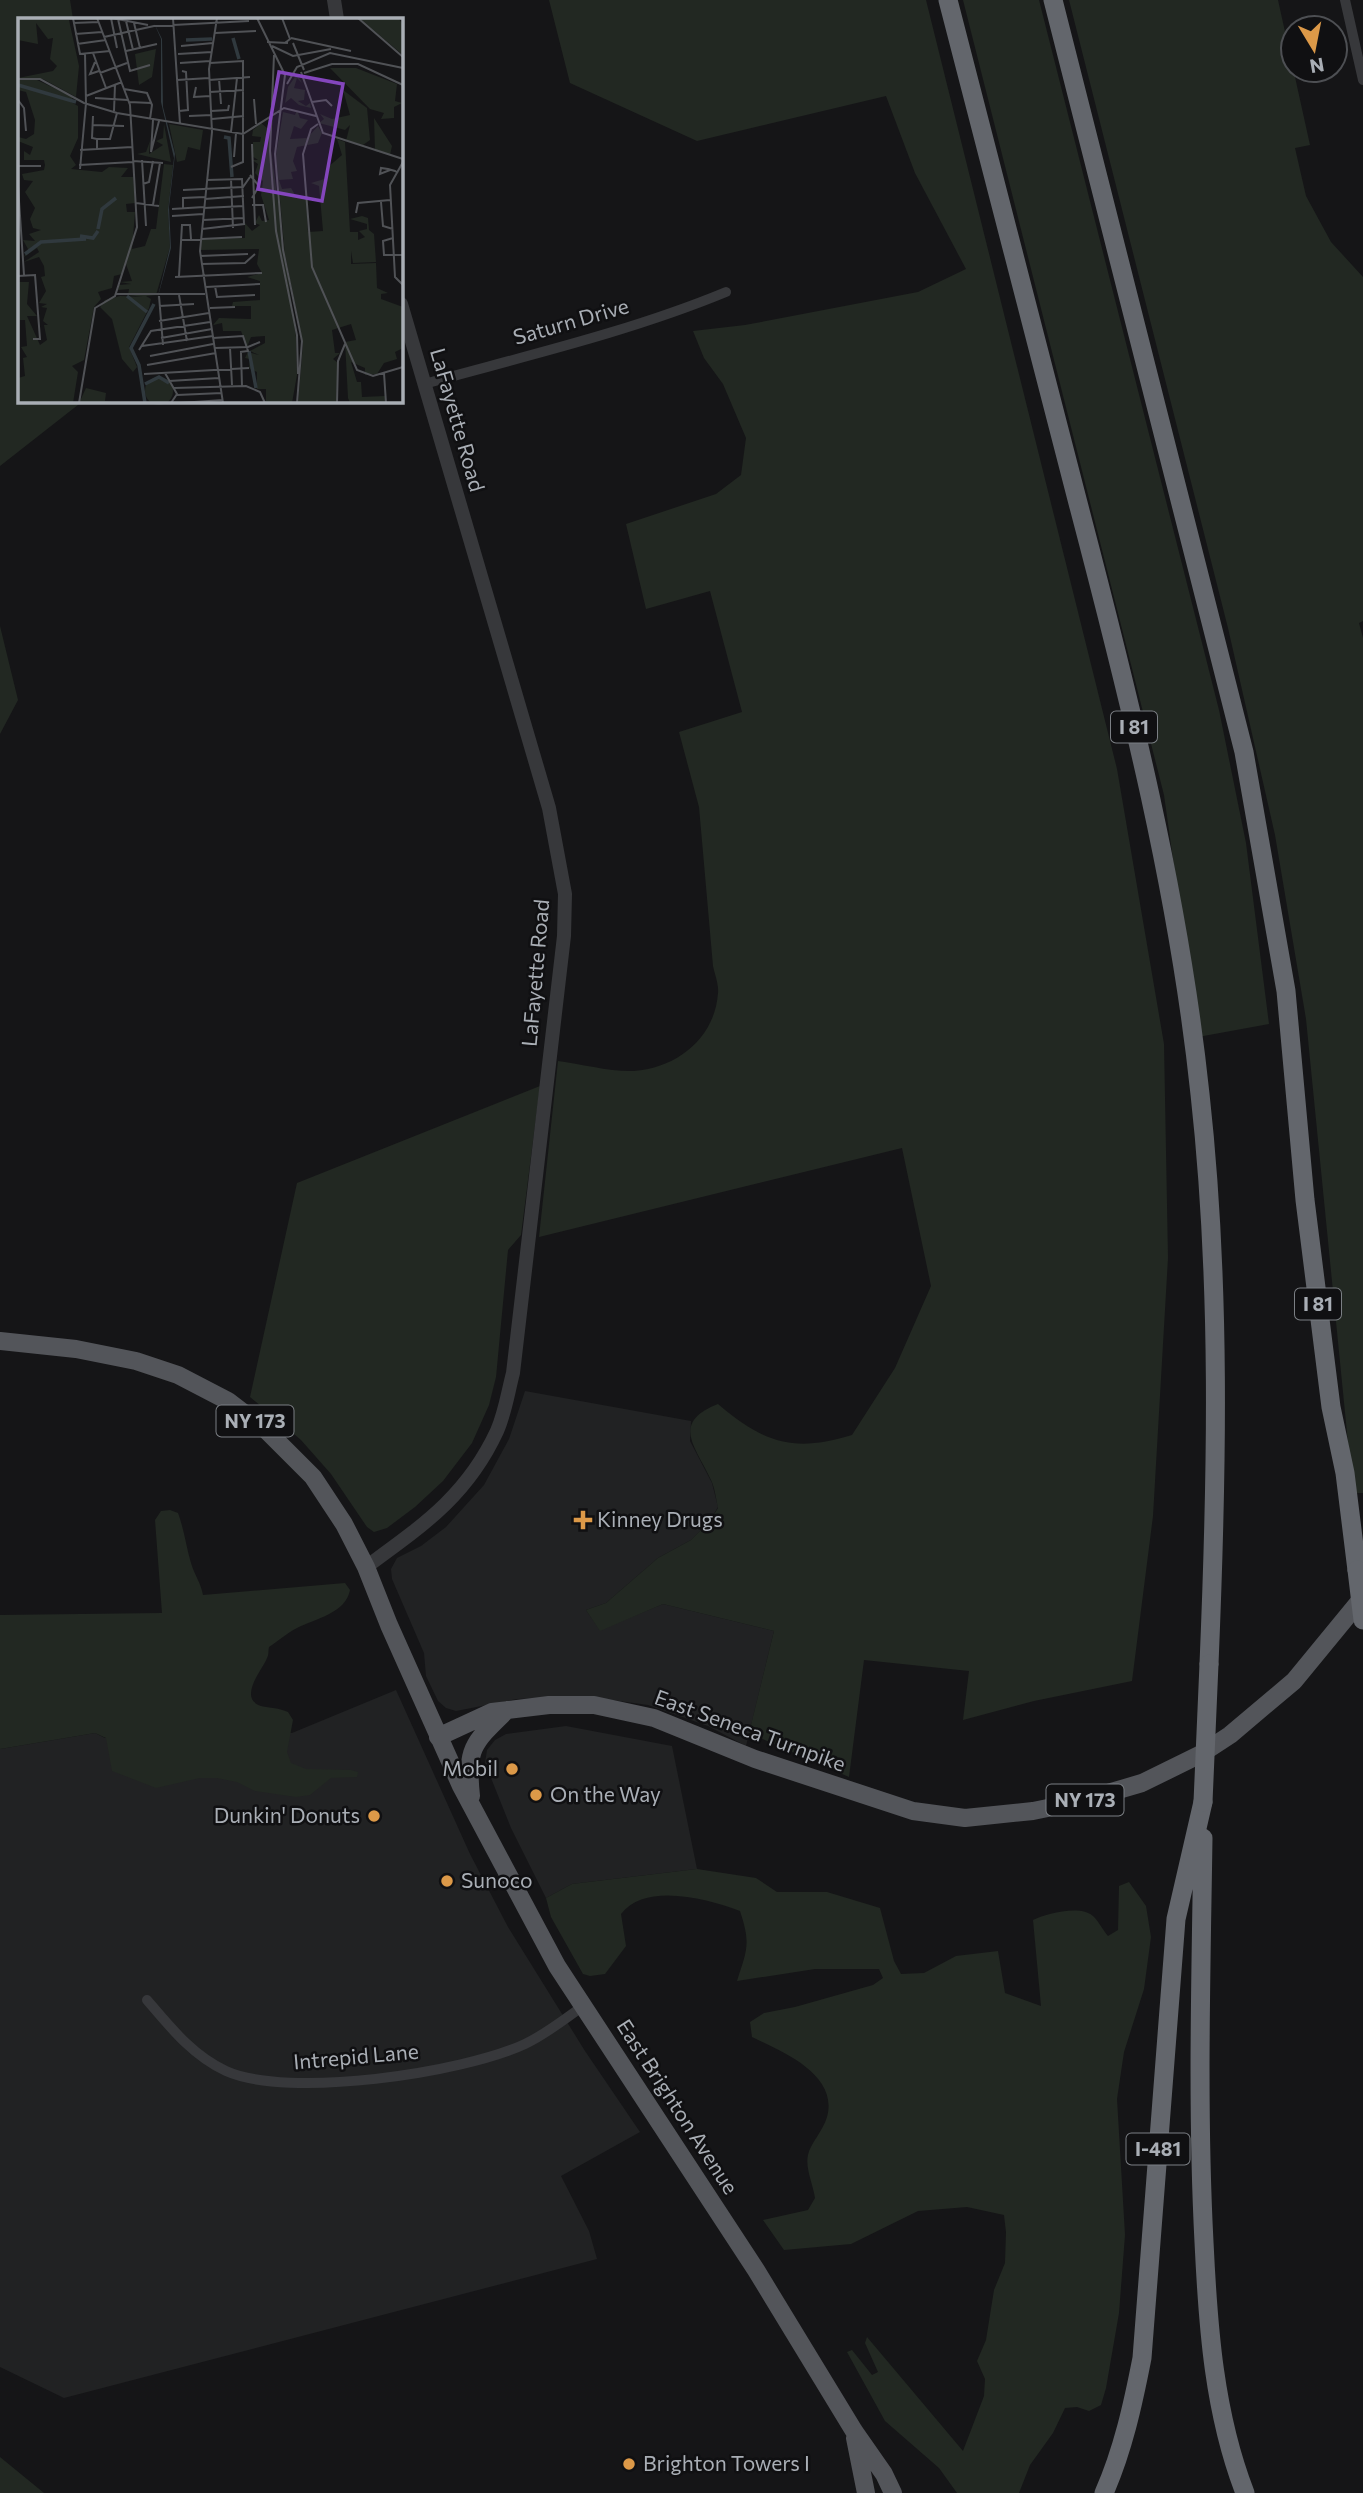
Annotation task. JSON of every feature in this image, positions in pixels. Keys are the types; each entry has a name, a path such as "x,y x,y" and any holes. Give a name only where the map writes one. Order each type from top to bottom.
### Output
{"highway":[{"name":"I 81","path":"948,0 1098,578 1144,767 1186,991 1200,1095 1213,1263 1217,1471 1203,1802 1200,2162 1208,2326 1234,2465 1245,2493"},
{"name":"I 81","path":"1053,0 1244,752 1286,991 1305,1200 1331,1407 1345,1473 1363,1620"},
{"name":"I-481","path":"1104,2493 1131,2414 1142,2358 1176,1920 1203,1802"}],"main road":[{"name":"NY 173","path":"0,1341 76,1349 136,1361 178,1375 228,1401 265,1429 313,1477 344,1524 366,1567 439,1737"},
{"name":"East Seneca Turnpike","path":"439,1737 492,1712 549,1705 594,1705 678,1726 788,1771 913,1811 965,1818 994,1817 1077,1802 1142,1783 1202,1754 1230,1735 1294,1681 1363,1597"},
{"path":"472,1807 468,1765 473,1749 480,1736 507,1710"},
{"name":"East Brighton Avenue","path":"439,1737 472,1807 557,1966 756,2270 854,2431 884,2474 893,2493"},
{"path":"854,2431 866,2493"}],"street":[{"path":"334,0 337,18"},
{"path":"1345,0 1363,80"},
{"name":"Saturn Drive","path":"424,384 599,336 726,292"},
{"name":"LaFayette Road","path":"366,1567 431,1520 454,1496 475,1471 498,1429 513,1373 564,936 565,894 549,808 402,307"},
{"name":"Intrepid Lane","path":"147,2000 207,2061 246,2078 292,2084 420,2072 489,2058 526,2044 583,2006"}],"shaded area":[{"path":"0,0 70,0 73,18 18,18 18,402 82,402 0,466"},
{"path":"549,0 926,0 1117,769 1164,1044 1168,1258 1153,1516 1132,1681 1034,1701 963,1720 969,1671 864,1660 849,1777 749,1733 774,1631 663,1604 600,1631 586,1610 606,1603 658,1558 691,1540 709,1522 718,1508 712,1483 691,1437 695,1419 703,1411 718,1404 750,1428 780,1441 813,1443 852,1435 895,1368 931,1286 902,1148 539,1237 558,1061 625,1071 650,1069 665,1064 691,1048 701,1037 710,1024 718,993 713,966 699,807 679,732 742,712 710,591 646,609 626,524 716,494 741,475 746,438 723,384 704,358 693,331 745,325 918,292 966,269 915,173 886,96 697,141 570,83"},
{"path":"963,0 1039,0 1219,710 1246,843 1269,1024 1198,1037 1164,795"},
{"path":"1069,0 1278,0 1281,14 1279,84 1297,84 1310,145 1295,148 1306,196 1331,242 1363,277 1363,621 1359,623 1363,638 1363,1493 1353,1493 1306,1019 1275,835 1228,628"},
{"path":"0,626 18,700 0,734"},
{"path":"540,1086 521,1235 508,1250 496,1377 489,1405 472,1443 443,1481 387,1528 374,1532 367,1527 331,1474 301,1440 250,1397 297,1183"},
{"path":"525,1391 691,1421 690,1441 712,1483 718,1507 709,1522 691,1540 658,1558 606,1603 586,1610 600,1630 663,1604 774,1631 746,1746 708,1726 648,1705 590,1697 565,1697 517,1699 456,1711 446,1708 438,1701 426,1676 424,1653 392,1579 391,1569 397,1558 421,1546 446,1527 484,1485 509,1439"},
{"path":"161,1511 178,1513 191,1563 203,1595 345,1583 350,1590 343,1604 336,1610 293,1630 269,1647 268,1657 251,1690 251,1697 261,1706 288,1712 293,1720 287,1752 291,1763 306,1769 351,1770 358,1772 357,1777 331,1778 310,1795 296,1797 255,1791 237,1782 217,1778 200,1778 156,1788 112,1771 106,1738 95,1733 0,1749 0,1615 162,1613 155,1520"},
{"path":"396,1690 470,1854 508,1927 585,2051 640,2132 561,2176 589,2231 597,2259 64,2398 0,2367 0,1749 95,1733 105,1738 252,1731 292,1733"},
{"path":"566,1726 672,1746 697,1869 572,1884 546,1898 511,1828 485,1763 487,1750 495,1740 506,1734"},
{"path":"697,1869 756,1878 777,1892 827,1892 880,1908 894,1961 901,1974 924,1973 956,1956 998,1951 1005,1993 1041,2006 1033,1920 1055,1913 1082,1911 1094,1917 1108,1936 1118,1930 1119,1886 1129,1882 1146,1906 1151,1937 1144,1989 1124,2052 1117,2099 1125,2235 1119,2313 1106,2388 1101,2405 1089,2411 1077,2407 1065,2408 1053,2433 1030,2465 1019,2493 957,2493 939,2468 885,2421 847,2352 852,2350 872,2375 878,2372 865,2343 867,2337 963,2451 984,2396 985,2379 977,2361 986,2340 994,2290 1005,2263 1004,2215 967,2207 918,2211 851,2244 784,2250 763,2220 808,2210 815,2198 807,2160 811,2146 827,2117 828,2102 824,2088 816,2076 792,2057 752,2037 750,2022 764,2013 873,1985 883,1978 879,1969 815,1969 737,1981 747,1939 740,1911 694,1898 661,1896 632,1904 621,1914 626,1946 605,1974 590,1976 583,1974 551,1917 546,1898 572,1884"},
{"path":"0,2457 44,2493 0,2493"}],"place":[{"name":"Kinney Drugs","path":"583,1520"},
{"name":"Mobil","path":"512,1769"},
{"name":"On the Way","path":"536,1795"},
{"name":"Dunkin' Donuts","path":"374,1816"},
{"name":"Sunoco","path":"447,1881"},
{"name":"Brighton Towers I","path":"629,2464"}]}
